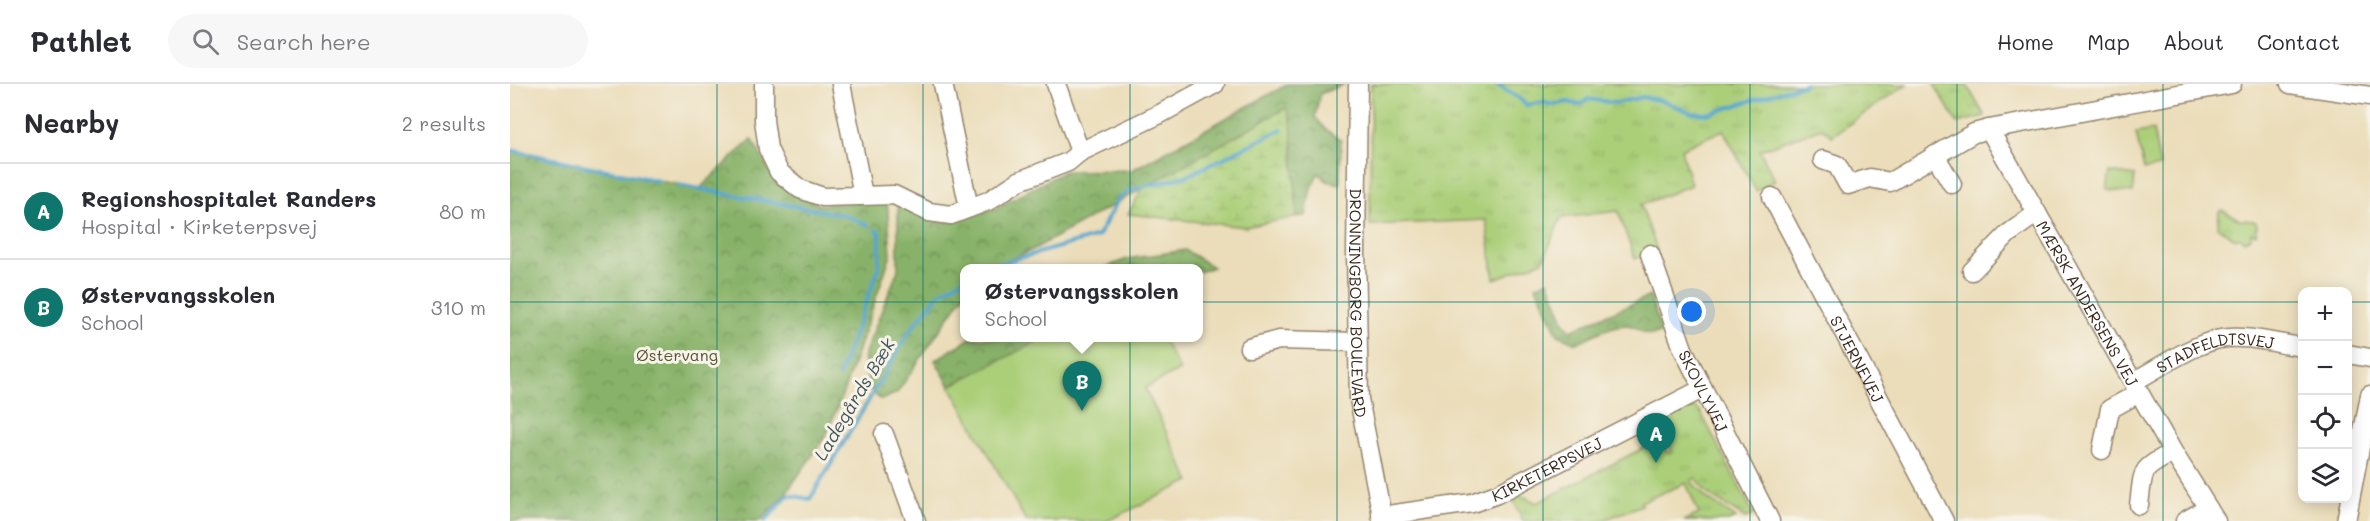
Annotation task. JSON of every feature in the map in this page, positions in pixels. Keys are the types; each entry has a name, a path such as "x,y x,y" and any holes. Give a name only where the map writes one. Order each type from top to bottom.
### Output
{"street":[{"path":"764,84 764,120 768,149 779,172 800,189 823,197 894,195 929,212 951,215 988,201 1019,182 1068,162 1080,152 1160,114 1215,84"},
{"path":"841,84 863,195"},
{"path":"943,84 969,208"},
{"path":"1056,84 1080,152"},
{"name":"DRONNINGBORG BOULEVARD","path":"1358,84 1356,342 1359,399 1382,518"},
{"path":"1823,160 1837,165 1848,185 1870,178 1890,182 1974,133 2232,84"},
{"path":"2290,84 2370,96"},
{"name":"MÆRSK ANDERSENS VEJ","path":"1989,129 2173,452 2212,514 2185,521"},
{"path":"1935,154 1952,184"},
{"name":"STJERNEVEJ","path":"1772,196 1944,521"},
{"name":"MÆRSK ANDERSENS VEJ","path":"1972,271 2008,234 2037,213"},
{"name":"SKOVLYVEJ","path":"1650,254 1683,350 1770,521"},
{"name":"STADFELDTSVEJ","path":"2136,387 2202,344 2221,339 2238,338 2298,346"},
{"path":"1249,348 1279,340 1356,342"},
{"path":"2352,355 2370,358"},
{"name":"MÆRSK ANDERSENS VEJ","path":"2102,450 2110,409 2136,387"},
{"name":"KIRKETERPSVEJ","path":"1382,518 1472,503 1497,494 1702,389"},
{"path":"2346,521 2370,395"},
{"path":"884,434 916,521"},
{"path":"2139,505 2143,472 2147,467 2173,452"}],"green space":[{"path":"1288,84 1345,84 1320,94 1315,117 1325,129 1341,140 1340,184 1327,181 1318,173 1310,192 1306,216 1297,217 1291,121 1285,109 1034,249 1000,264 960,264 960,300 897,393 881,400 869,389 864,355 898,270 898,203 947,222 996,208 1065,171 1132,170"},
{"path":"1371,84 1907,84 1832,136 1822,128 1760,150 1775,181 1756,191 1723,130 1681,149 1691,185 1641,205 1657,250 1635,259 1618,211 1561,218 1543,261 1494,279 1486,220 1370,225"},
{"path":"1934,84 1966,84 1985,116 1957,123"},
{"path":"1286,108 1291,121 1297,217 1245,227 1128,214 1143,188"},
{"path":"2153,130 2160,167 2144,170 2136,133"},
{"name":"Østervang","path":"752,139 772,176 793,194 820,205 887,200 891,254 826,436 784,496 760,521 510,521 510,149 699,189"},
{"path":"2110,172 2135,176 2133,193 2107,190"},
{"path":"2222,210 2240,220 2254,221 2257,224 2256,234 2251,233 2251,238 2244,241 2218,228 2219,212"},
{"path":"1185,250 1213,267 1203,271 1203,264 1114,264 1127,259"},
{"path":"1548,280 1565,324 1571,330 1650,296 1662,333 1645,333 1626,325 1606,330 1576,343 1558,335 1536,286"},
{"path":"964,342 1036,342 950,386 935,360"},
{"path":"1036,342 1164,342 1180,370 1145,388 1190,481 1107,521 1026,521 950,386"},
{"path":"1693,407 1700,411 1754,515 1745,518 1708,494 1695,478 1691,481 1705,497 1736,518 1728,521 1684,521 1699,514 1686,483 1641,502 1642,505 1601,521 1523,521 1513,499 1520,495 1537,503 1655,442 1670,453 1672,449 1646,429"}],"waterway":[{"name":"Ladegårds Bæk","path":"1496,84 1526,105 1545,102 1550,105 1568,102 1580,105 1588,99 1616,103 1642,97 1664,101 1692,113 1708,114 1805,84"},
{"name":"Ladegårds Bæk","path":"999,264 1098,236 1118,200 1130,190 1187,176 1282,129"},
{"path":"510,150 659,181"},
{"path":"678,185 844,215 868,225"},
{"path":"839,376 879,267 880,233 876,230"},
{"name":"Ladegårds Bæk","path":"765,521 788,495 810,499 911,329 940,293 960,281"}],"place":[{"name":"Østervangsskolen","path":"1082,411"},
{"name":"Regionshospitalet Randers","path":"1656,463"}]}
